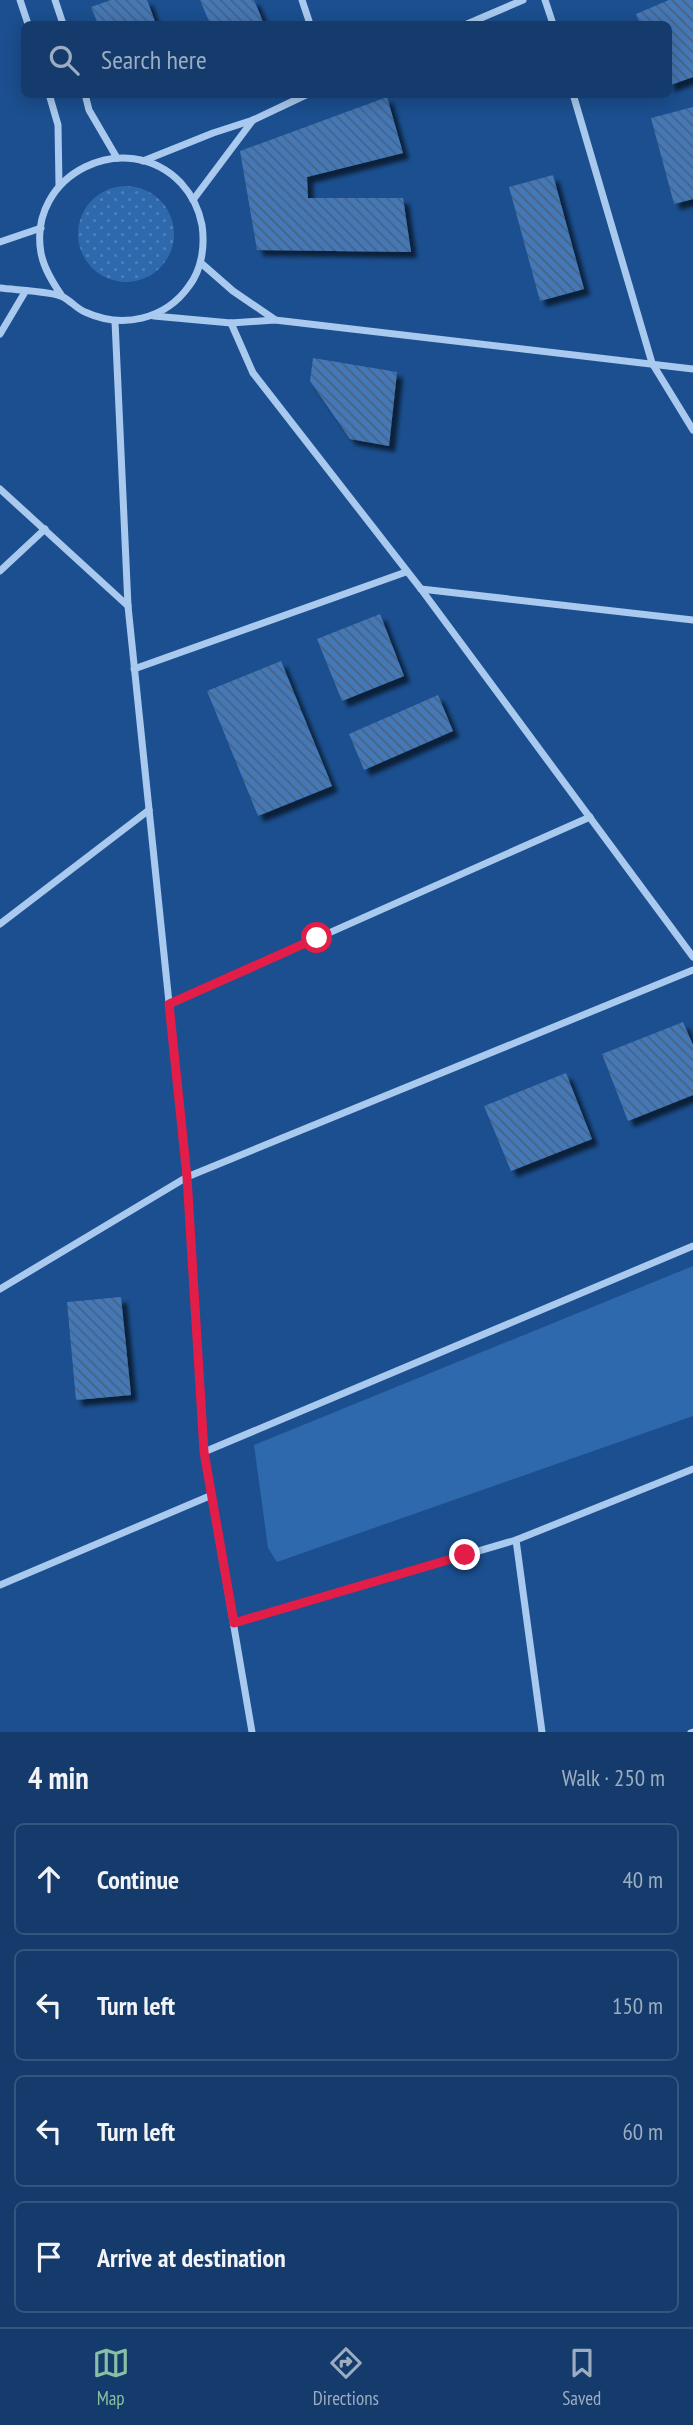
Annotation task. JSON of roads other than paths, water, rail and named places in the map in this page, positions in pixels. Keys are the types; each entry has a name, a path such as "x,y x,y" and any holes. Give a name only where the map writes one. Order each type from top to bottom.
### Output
{"street":[{"path":"20,0 26,21"},
{"path":"55,0 61,21"},
{"path":"302,0 309,21"},
{"path":"474,21 523,0"},
{"path":"545,0 552,21"},
{"path":"50,98 58,125 59,186"},
{"path":"86,98 89,110 117,158"},
{"path":"142,161 253,120 300,98"},
{"path":"574,98 652,363 693,430"},
{"path":"192,200 253,120"},
{"path":"117,158 151,163 172,175 189,192 200,214 204,239 201,263 190,285 174,303 153,316 129,322 104,320 81,311 62,296 49,276 41,253 41,228 48,204 59,186 80,169 117,158"},
{"path":"0,242 41,228"},
{"path":"201,263 233,291 275,320"},
{"path":"0,288 62,296"},
{"path":"0,334 25,292"},
{"path":"153,316 231,323 275,320 693,369"},
{"path":"116,321 128,606 187,1177 204,1452 252,1732"},
{"path":"231,323 253,373 421,589 693,957"},
{"path":"0,489 128,606"},
{"path":"0,572 45,529"},
{"path":"134,669 406,572"},
{"path":"421,589 693,620"},
{"path":"0,924 149,810"},
{"path":"169,1004 590,817"},
{"path":"0,1289 187,1177 693,970"},
{"path":"204,1452 693,1246"},
{"path":"234,1623 516,1540 693,1469"},
{"path":"0,1585 212,1495"},
{"path":"516,1540 542,1732"}]}
